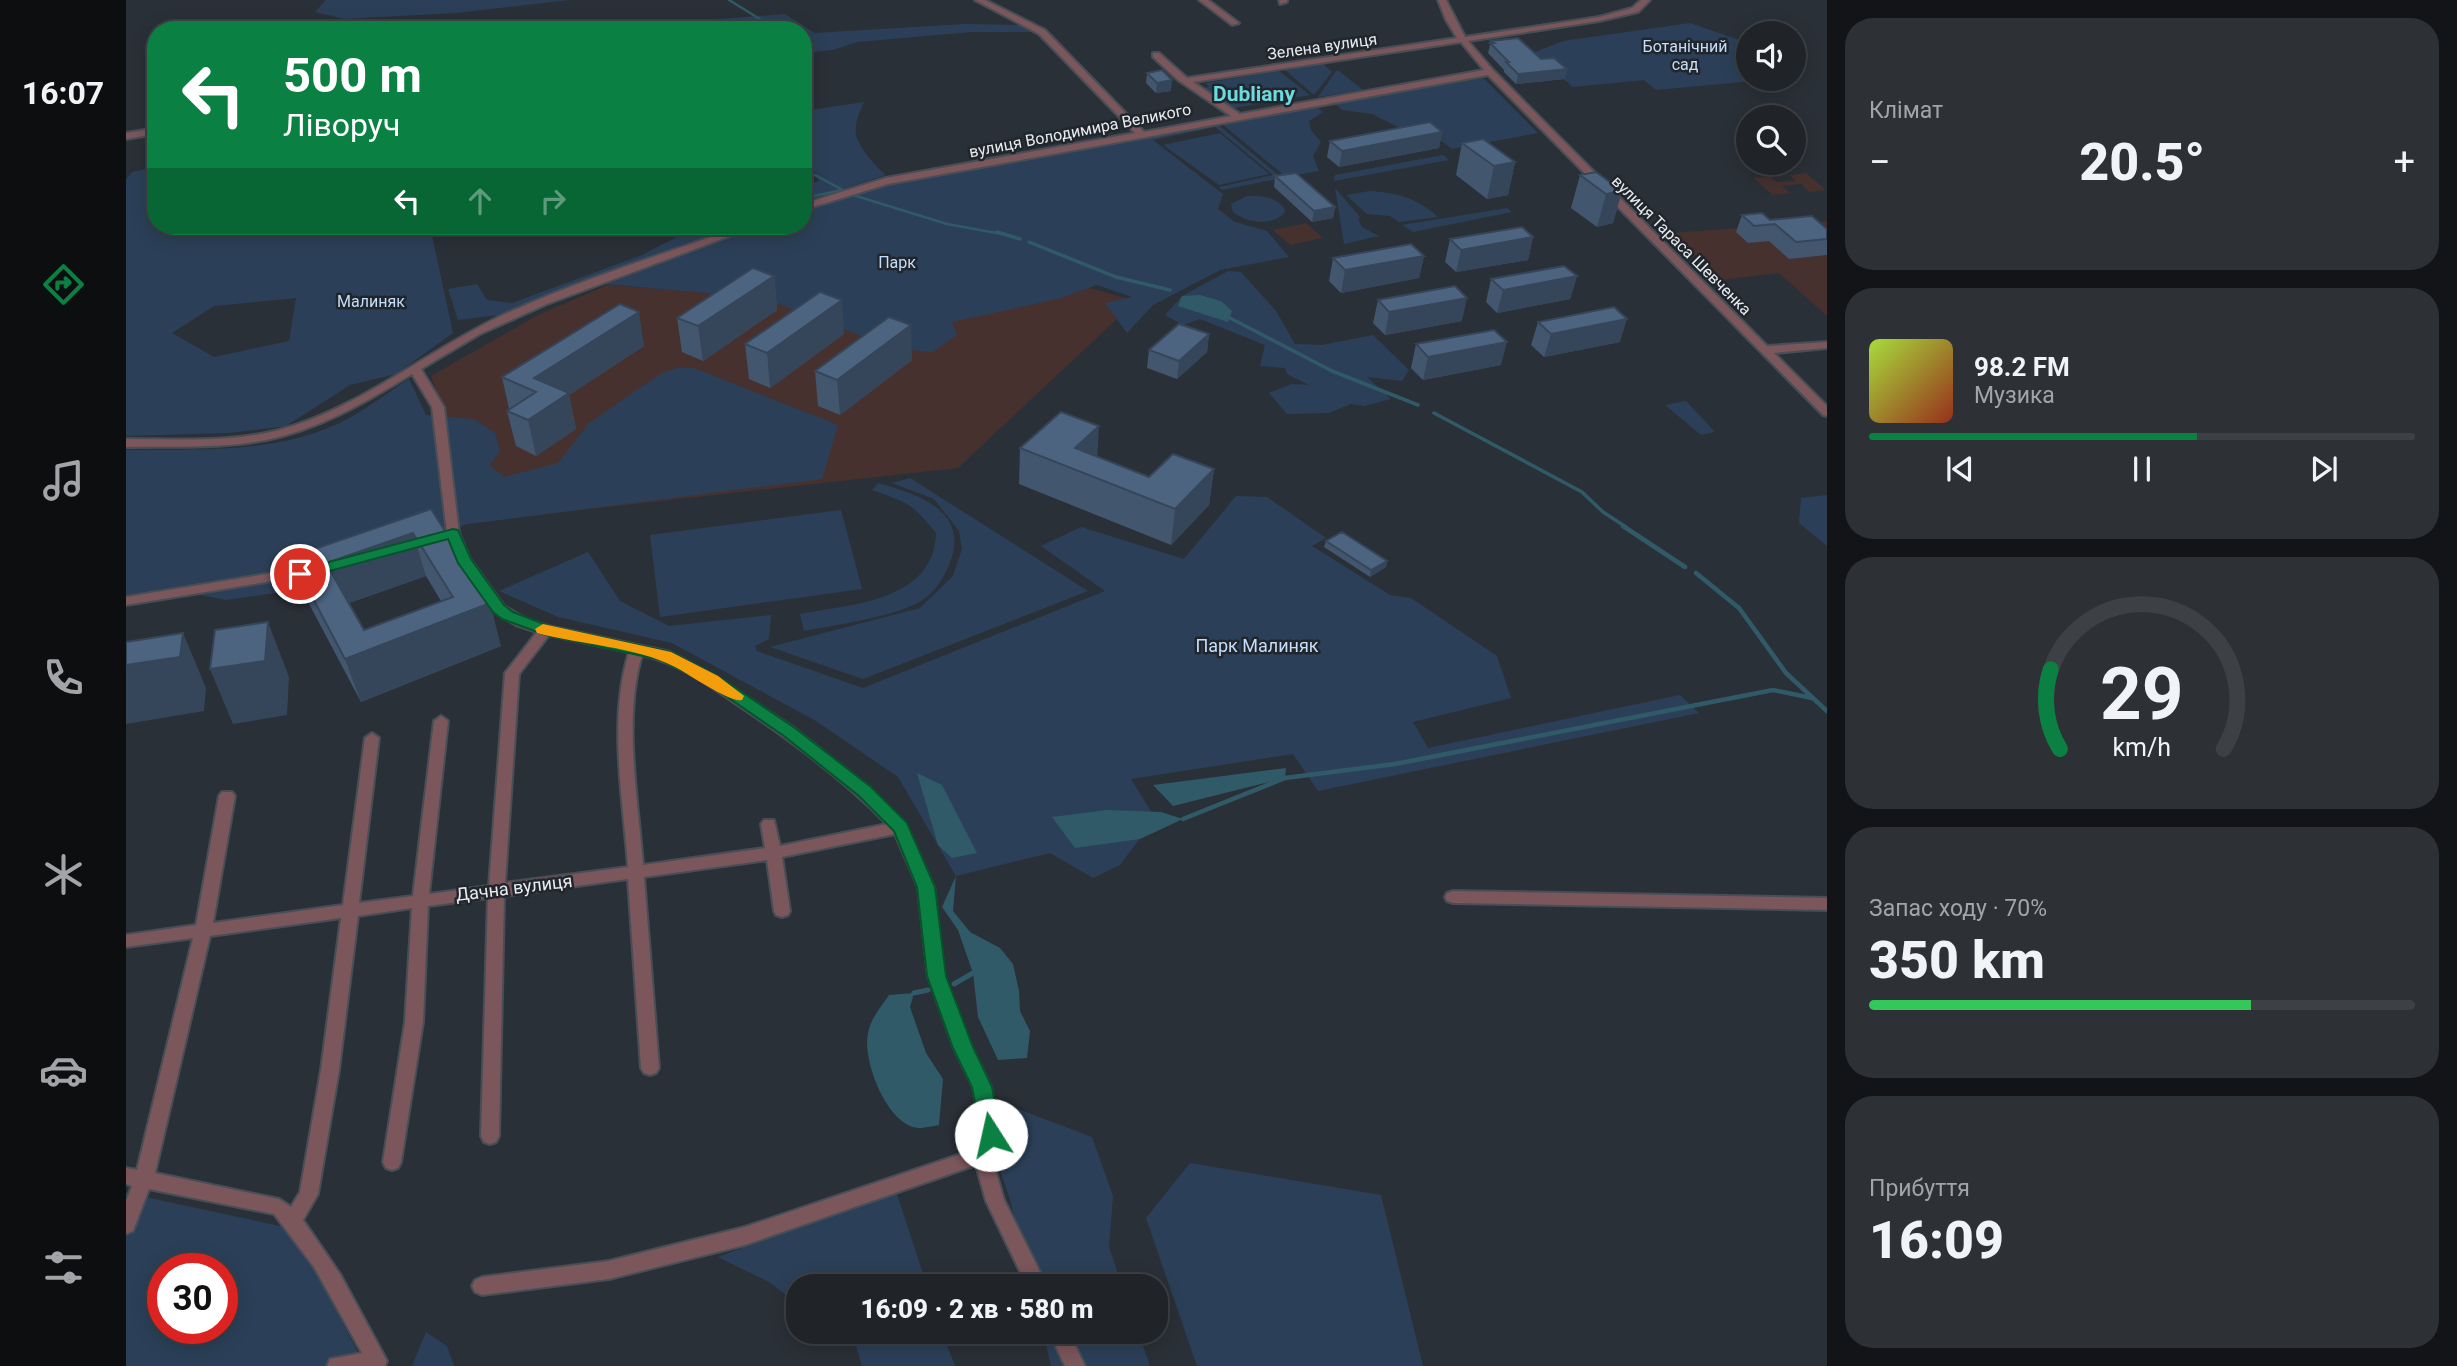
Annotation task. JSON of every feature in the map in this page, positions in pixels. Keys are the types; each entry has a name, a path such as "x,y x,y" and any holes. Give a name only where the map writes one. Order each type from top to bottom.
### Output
{"street":[{"path":"979,0 1042,32 1141,134"},
{"path":"1203,0 1235,23"},
{"name":"вулиця Тараса Шевченка","path":"1442,0 1447,16 1462,39 1490,72 1827,412"},
{"name":"Зелена вулиця","path":"1186,81 1599,19 1635,10 1646,0"},
{"path":"1156,55 1186,81 1237,116"},
{"name":"вулиця Володимира Великого","path":"812,204 886,181 1490,72"},
{"path":"126,136 147,132"},
{"path":"126,443 224,441 281,433 326,418 480,330 728,235"},
{"path":"1765,351 1827,345"},
{"path":"414,367 438,407 448,534 499,609 521,622 546,630 665,655 712,680 789,732 855,783 901,827 926,887 936,976 963,1048 982,1087 991,1135 982,1155 995,1201 1031,1274"},
{"path":"126,601 300,574 335,564"},
{"path":"491,1136 496,892 512,673 546,630"},
{"path":"637,649 629,675 625,722 638,871 650,1068"},
{"path":"392,1162 414,1022 420,900 441,721"},
{"path":"292,1221 309,1194 330,1070 372,738"},
{"path":"126,1225 135,1177 203,931 227,796"},
{"path":"769,824 782,911"},
{"name":"Дачна вулиця","path":"126,941 773,853 901,827"},
{"path":"1453,897 1827,904"},
{"path":"482,1286 609,1270 745,1236 982,1155"},
{"path":"135,1177 279,1207 331,1275 377,1361 337,1366"},
{"path":"1065,1344 1075,1366"}],"shaded area":[{"path":"1806,173 1826,190 1809,192 1801,184 1782,186 1790,193 1773,195 1753,178 1770,176 1777,182 1795,181 1790,175"},
{"path":"1827,221 1827,316 1779,273 1720,280 1672,233"},
{"path":"1306,223 1323,238 1290,245 1273,230"},
{"path":"993,261 1136,301 958,468 464,523 450,430 431,376 540,314 608,285 769,297"},
{"path":"1200,295 1221,301 1232,311 1228,322 1178,306 1182,296"},
{"path":"1286,768 1285,778 1173,806 1153,785"},
{"path":"917,773 942,785 977,853 952,858 938,845"},
{"path":"1107,810 1161,812 1183,819 1140,839 1075,848 1052,817"},
{"path":"956,876 953,911 970,932 1000,948 1013,964 1020,1011 1030,1031 1027,1058 998,1060 978,1017 973,973 958,930 942,907"},
{"path":"914,993 910,1007 926,1053 943,1079 939,1125 920,1128 907,1124 896,1116 887,1104 873,1074 867,1045 871,1023 889,995"}],"green space":[{"path":"326,0 569,0 457,13 344,19 315,12"},
{"path":"785,14 796,21 717,21"},
{"name":"Ботанічний сад","path":"1690,23 1736,39 1736,83 1656,90 1644,80 1573,87 1532,53 1563,41"},
{"path":"964,24 1025,25 1031,32 972,32 857,42 833,50 812,52 812,31"},
{"path":"1321,62 1332,72 1314,95 1283,68"},
{"path":"1279,71 1310,95 1229,109 1200,89 1209,87 1206,83"},
{"path":"1336,71 1339,71 1363,90 1318,97"},
{"path":"1483,78 1538,133 1452,149 1434,135 1402,129 1372,114 1342,110 1333,102"},
{"path":"864,102 859,113 856,135 868,157 886,175 812,199 812,183 819,181 812,166 812,110"},
{"path":"1316,106 1323,112 1309,121 1311,130 1321,142 1313,156 1319,171 1286,177 1222,124"},
{"name":"Парк","path":"1216,123 1282,178 1222,190 1219,187 1273,175 1215,127 1153,140 1223,194 1218,209 1235,222 1267,231 1289,257 1220,270 1153,305 1127,333 1105,303 1132,297 1097,285 1058,299 952,322 957,335 933,352 895,349 764,298 593,283 727,235 812,235 812,204 886,181 1145,134 1149,137"},
{"path":"1220,133 1269,174 1219,185 1163,145"},
{"path":"1443,155 1449,160 1334,181 1335,175"},
{"name":"Малиняк","path":"147,169 147,235 432,235 453,333 396,374 350,385 286,426 229,433 126,436 126,180 132,172","holes":["296,298 289,341 214,357 172,333 214,306"]},
{"path":"1335,188 1360,217 1358,219 1362,227 1379,236 1344,244"},
{"path":"1370,191 1407,198 1423,205 1438,217 1399,222 1390,216 1367,214 1346,195"},
{"path":"1247,196 1273,199 1282,205 1284,214 1265,222 1251,221 1239,216 1233,212 1231,204"},
{"path":"1507,208 1512,212 1413,232 1402,225"},
{"path":"680,235 715,235 499,315 458,320 448,289 477,284 487,300 512,303 642,255"},
{"path":"1228,271 1241,272 1276,311 1295,344 1322,345 1373,335 1409,370 1402,381 1367,377 1391,399 1364,406 1351,404 1329,413 1287,414 1269,393 1292,384 1309,385 1287,374 1285,368 1260,366 1265,345 1200,319 1183,325 1165,315 1182,296"},
{"path":"678,368 694,368 838,425 822,479 468,524 310,571 296,590 226,600 190,593 126,604 126,450 232,448 285,441 345,420 409,379 426,415 474,419 495,433 500,451 490,465 504,477 558,463 589,423 662,373"},
{"path":"1686,401 1715,432 1701,435 1665,405"},
{"path":"910,478 1088,591 863,679 770,647 920,608 953,576 962,549 959,531 934,499 892,483"},
{"path":"878,483 925,500 948,519 953,532 954,547 947,570 929,595 908,607 863,620 804,631 800,614 886,596 906,586 921,573 932,556 936,533 921,515 908,505 872,490"},
{"path":"1827,495 1827,546 1799,523 1801,498"},
{"name":"Парк Малиняк","path":"1236,496 1267,497 1326,538 1312,546 1390,595 1411,598 1497,656 1511,698 1413,722 1428,748 1680,695 1699,713 1318,791 1293,754 1131,779 1155,818 1120,865 1093,878 1050,853 956,876 898,777 816,721 672,643 558,617 499,591 588,552 620,601 669,626 771,615 769,639 755,646 757,651 863,688 1105,591 1041,546 1081,527 1184,559"},
{"path":"841,510 862,589 660,617 650,535"},
{"path":"1013,1107 1092,1137 1113,1196 1109,1247 1118,1274 1029,1274 1009,1196 996,1159"},
{"path":"1190,1163 1381,1195 1423,1366 1197,1366 1168,1282 1168,1274 1165,1274 1146,1218"},
{"path":"896,1191 923,1274 786,1274 786,1295 769,1282 718,1257"},
{"path":"126,1193 294,1229 365,1366 126,1366"},
{"path":"426,1332 447,1346 454,1366 412,1366"},
{"path":"855,1344 947,1344 955,1366 862,1366"},
{"path":"1046,1344 1142,1344 1150,1366 1051,1366"}],"building":[{"path":"1518,38 1541,59 1554,58 1567,69 1518,74 1490,43"},
{"path":"1162,70 1172,80 1157,83 1147,73"},
{"path":"1430,122 1442,132 1342,151 1330,141"},
{"path":"1483,139 1515,162 1494,166 1462,143"},
{"path":"1596,172 1622,191 1606,194 1580,175"},
{"path":"1296,173 1335,207 1314,211 1275,176"},
{"path":"1762,213 1770,220 1812,216 1827,229 1827,239 1796,242 1775,224 1754,226 1742,215"},
{"path":"1522,227 1533,237 1461,250 1450,239"},
{"path":"1411,244 1424,256 1345,270 1333,258"},
{"path":"1564,266 1577,276 1503,290 1491,279"},
{"path":"753,268 774,276 698,326 677,318"},
{"path":"1455,286 1467,298 1389,312 1378,300"},
{"path":"820,292 842,300 767,353 745,344"},
{"path":"620,304 639,312 534,378 569,393 528,420 507,411 536,392 502,377"},
{"path":"1614,307 1627,319 1551,334 1538,322"},
{"path":"889,317 911,325 837,380 815,371"},
{"path":"1179,324 1209,334 1179,361 1149,350"},
{"path":"1494,330 1507,342 1428,357 1416,344"},
{"path":"1061,412 1099,426 1075,448 1149,477 1173,454 1214,469 1175,509 1020,448"},
{"path":"431,509 490,603 345,659 291,557","holes":["413,533 453,597 364,630 326,563"]},
{"path":"1342,532 1387,561 1371,570 1326,541"},
{"path":"268,622 265,661 210,669 215,630"},
{"path":"183,633 180,657 126,665 126,642"}],"waterway":[{"path":"729,0 763,21"},
{"path":"812,174 843,190 812,196"},
{"path":"853,195 947,224 1002,234"},
{"path":"997,232 1020,239"},
{"path":"1029,242 1116,277 1170,290"},
{"path":"1230,318 1332,371 1418,405"},
{"path":"1434,413 1582,492 1603,512 1626,527"},
{"path":"1623,526 1685,567"},
{"path":"1696,573 1739,608 1786,673 1827,711"},
{"path":"1183,819 1285,778 1395,764 1773,690 1812,698"},
{"path":"954,984 973,973"},
{"path":"914,993 928,990"}],"slow traffic":[{"path":"543,629 665,655 736,696"}],"district":[{"name":"Dubliany","path":"1254,94"}],"route":[{"path":"300,574 453,533 464,559 499,609 507,615 546,630 665,655 712,680 789,732 865,792 901,827 921,872 926,887 936,976 963,1048 982,1087 991,1135"}]}
